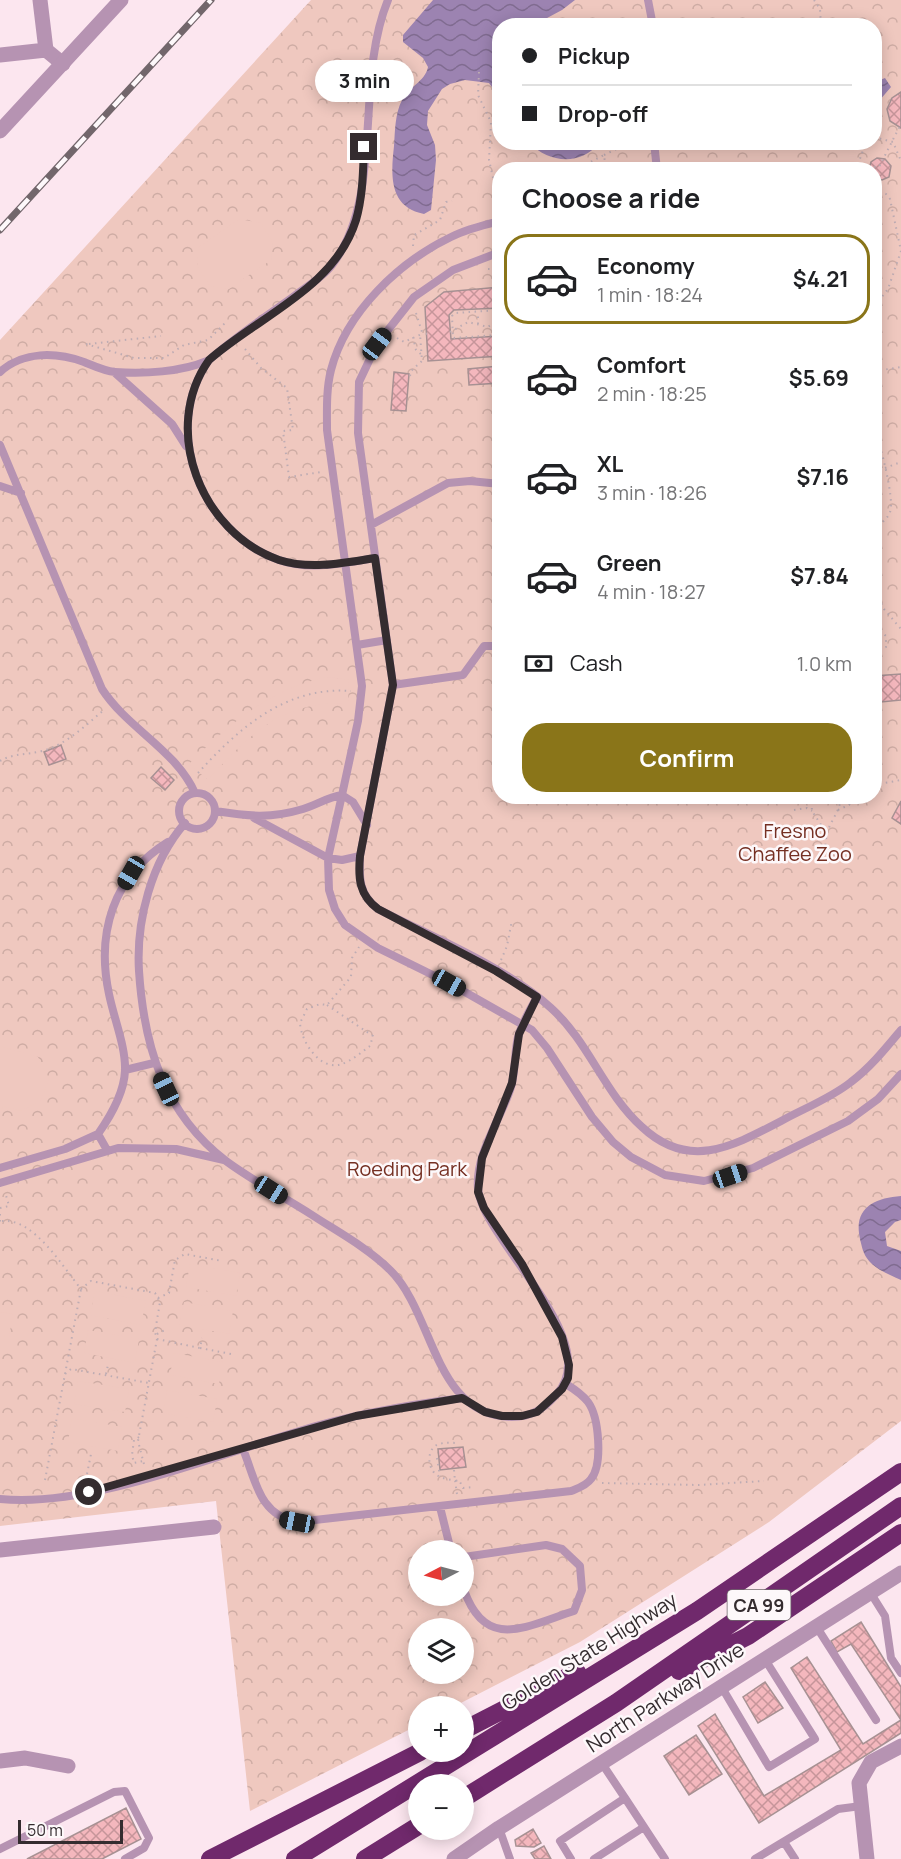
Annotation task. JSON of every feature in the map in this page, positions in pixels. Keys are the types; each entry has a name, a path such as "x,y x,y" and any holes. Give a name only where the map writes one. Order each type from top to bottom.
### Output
{"highway":[{"name":"Golden State Highway","path":"295,1859 697,1611 901,1472"},
{"name":"CA 99","path":"474,1792 616,1703 901,1506"},
{"path":"616,1703 748,1635 901,1533"},
{"path":"474,1725 697,1611"},
{"path":"210,1859 408,1758"},
{"path":"365,1859 408,1833"},
{"path":"391,1859 408,1837"}],"street":[{"path":"40,0 46,50"},
{"path":"0,131 121,0"},
{"path":"0,55 46,50 63,63"},
{"path":"0,1550 214,1527"},
{"name":"North Parkway Drive","path":"454,1859 601,1762 901,1573"},
{"path":"867,1859 859,1783 871,1762 901,1746"},
{"path":"0,1761 25,1758 68,1766"}],"lane":[{"path":"0,372 17,360 50,355 68,357 114,372 184,369 209,360 330,268 344,249 359,205 373,50 388,0"},
{"path":"648,0 651,18"},
{"path":"492,223 454,236 418,256 388,281 349,330 336,356 328,386 327,406 333,470 362,692 328,858 327,879 335,909 345,925 364,938 522,1024 547,1048 592,1117 613,1142 653,1170 691,1180 704,1181 730,1176 819,1137 865,1111 901,1074"},
{"path":"492,255 453,270 425,287 407,305 366,364 360,382 357,415 393,685 360,856 360,884 371,904 496,971 537,997 571,1028 609,1090 642,1128 661,1142 698,1151 712,1151 734,1145 850,1084 866,1070 901,1030"},
{"path":"187,449 189,408 199,374 209,360"},
{"path":"114,372 172,424 187,449 206,496 227,525 248,545 280,560 295,564 345,563 375,558"},
{"path":"0,445 102,688 111,703 178,766 195,793 211,800 214,811 206,826 195,828 185,824 179,813 181,802 195,793"},
{"path":"371,525 448,483 470,481 492,483"},
{"path":"0,486 21,493"},
{"path":"357,645 387,640"},
{"path":"393,685 462,675 484,646 492,646"},
{"path":"342,795 353,802 367,826"},
{"path":"214,811 254,818 289,813 342,795"},
{"path":"254,818 328,858 342,860 360,856"},
{"path":"0,1168 65,1149 98,1134 118,1097 125,1070 105,970 107,926 112,908 131,873 142,860 169,842 185,824"},
{"path":"169,842 146,903 139,953 143,1008 153,1063 166,1089 182,1113 224,1160"},
{"path":"1,1182 107,1150 157,1147 203,1153 224,1160 340,1233 388,1268 410,1295 449,1380 462,1398 485,1412 502,1416 522,1416 537,1412 566,1384 569,1365 562,1337 540,1294 484,1208 478,1192 482,1158 512,1083 522,1024 537,997"},
{"path":"125,1070 153,1063"},
{"path":"98,1134 107,1150"},
{"path":"243,1449 265,1505 272,1513 284,1520 297,1522 571,1491 582,1487 592,1477 597,1456 596,1419 588,1401 566,1384"},
{"path":"0,1499 75,1495 148,1477 356,1416 462,1398"},
{"path":"440,1507 448,1540"},
{"path":"470,1606 486,1626 506,1631 574,1611 582,1590 580,1566 562,1549 546,1545 474,1556"},
{"path":"870,1592 885,1616 891,1658 901,1673"},
{"path":"816,1626 876,1720"},
{"path":"721,1686 769,1767 815,1739 764,1658"},
{"path":"601,1762 665,1859"},
{"path":"0,1849 114,1792 125,1791 149,1838 144,1848 125,1859"},
{"path":"571,1859 560,1841 626,1798"},
{"path":"755,1859 838,1809 861,1806"},
{"path":"594,1859 645,1827"},
{"path":"499,1828 510,1859"},
{"path":"784,1842 795,1859"}],"path":[{"path":"814,0 820,9 821,18"},
{"path":"479,72 478,95 491,122 489,160 492,173"},
{"path":"882,162 901,124"},
{"path":"882,139 893,142"},
{"path":"893,142 901,161"},
{"path":"590,162 614,150"},
{"path":"604,155 605,162"},
{"path":"882,193 890,199 901,251 888,289 882,297"},
{"path":"418,256 412,243 414,235 440,220 446,202 452,201"},
{"path":"482,271 492,270"},
{"path":"492,311 452,316 453,338 492,335"},
{"path":"410,376 422,356 423,334 416,312"},
{"path":"478,312 478,324"},
{"path":"161,336 86,344 117,355 164,358 184,345 208,340 227,321"},
{"path":"452,332 468,322 488,327 492,325"},
{"path":"482,326 482,336"},
{"path":"397,338 404,342 423,334"},
{"path":"413,337 416,350 422,356"},
{"path":"246,349 261,368 283,383 289,395 293,430 283,431 290,477 333,470"},
{"path":"882,370 901,367"},
{"path":"882,457 892,502 891,511 882,521"},
{"path":"885,468 901,462"},
{"path":"882,605 901,629"},
{"path":"882,632 886,636 886,647 882,648"},
{"path":"190,782 239,732 270,709 291,699 314,693 362,692"},
{"path":"0,760 10,755 41,751 63,743 111,703"},
{"path":"882,784 901,780"},
{"path":"812,804 812,811"},
{"path":"820,862 826,853 827,834 839,804"},
{"path":"838,810 850,804"},
{"path":"794,810 807,808 812,811 827,834"},
{"path":"496,971 507,946 512,920"},
{"path":"327,1005 373,1036 370,1046 341,1064 329,1064 321,1059 302,1037 300,1023 304,1013 313,1005 327,1005 351,977 352,958 364,938"},
{"path":"0,1208 9,1206 1,1182"},
{"path":"0,1214 1,1222 19,1222 31,1230 81,1288"},
{"path":"158,1298 169,1293 175,1260 185,1254 222,1261"},
{"path":"45,1480 81,1288 91,1281 155,1293 160,1302 157,1340 139,1437 148,1477"},
{"path":"156,1335 165,1330"},
{"path":"200,1348 202,1338"},
{"path":"157,1340 231,1354"},
{"path":"105,1376 108,1365"},
{"path":"65,1374 71,1369 149,1383"},
{"path":"139,1437 134,1440 132,1455 134,1463 143,1461"},
{"path":"458,1443 439,1444 432,1450 430,1465 440,1477 459,1480 463,1488 473,1487"},
{"path":"87,1474 91,1454"},
{"path":"437,1458 440,1477"},
{"path":"454,1470 458,1505"},
{"path":"592,1477 609,1485 698,1485 764,1481"}],"green space":[{"name":"Roeding Park","path":"311,0 901,0 901,1421 769,1522 580,1642 474,1696 408,1696 408,1730 250,1811 216,1501 0,1526 0,340"},
{"path":"239,219 261,223 273,243 271,260 229,289 210,286 197,266 199,247"},
{"path":"328,677 349,680 348,703 325,704 286,714 253,735 208,780 189,764 252,709 288,689"},
{"path":"0,1046 38,1057 49,1079 41,1100 21,1111 3,1106 0,1113"},
{"path":"190,1264 240,1273 236,1296 186,1287"},
{"path":"95,1291 146,1301 141,1325 90,1315"},
{"path":"184,1302 233,1311 229,1334 179,1325"},
{"path":"0,1312 13,1314 9,1337 0,1335"},
{"path":"88,1330 139,1339 135,1363 84,1353"},
{"path":"174,1353 223,1362 219,1384 170,1375"},
{"path":"78,1381 129,1389 125,1412 74,1404"},
{"path":"167,1390 217,1399 213,1422 163,1413"},
{"path":"72,1418 122,1427 118,1451 68,1442"}],"water":[{"path":"433,0 575,0 547,18 492,18 492,87 489,83 465,80 450,84 442,89 428,111 427,125 435,145 436,160 431,210 424,214 404,204 394,188 392,167 398,111 405,95 424,77 428,67 423,58 403,42 403,35"},
{"path":"885,78 891,87 882,98 882,79"},
{"path":"537,150 592,150 583,156 574,158 564,159 546,155"},
{"path":"901,1196 901,1220 895,1222 885,1232 887,1246 901,1251 901,1280 880,1270 869,1261 863,1250 859,1228 863,1212 874,1202"}],"building":[{"path":"901,92 901,128 890,121 887,109 892,98"},
{"path":"877,158 885,159 891,166 889,177 882,180 882,162 871,162"},
{"path":"492,288 492,308 454,310 449,315 451,339 492,336 492,357 428,361 425,307 444,292"},
{"path":"492,367 492,384 469,385 468,369"},
{"path":"394,372 409,374 406,411 391,410"},
{"path":"901,674 901,700 882,702 882,675"},
{"path":"61,745 66,759 49,765 44,752"},
{"path":"161,767 174,780 165,790 151,778"},
{"path":"901,801 901,824 892,818"},
{"path":"463,1447 466,1467 440,1470 438,1449"},
{"path":"861,1622 901,1687 901,1720 851,1644 837,1652 831,1641"},
{"path":"807,1657 863,1744 901,1720 901,1733 759,1823 698,1726 715,1714 764,1796 841,1750 791,1668"},
{"path":"765,1682 783,1708 758,1723 743,1697"},
{"path":"696,1735 722,1774 689,1795 664,1756"},
{"path":"126,1808 141,1839 102,1859 27,1859"},
{"path":"533,1829 541,1843 534,1847 516,1846 515,1840"},
{"path":"544,1846 551,1859 535,1859 531,1853"}],"railway":[{"path":"0,230 211,0"}],"route":[{"path":"89,1492 103,1490 298,1431 420,1403 462,1398 485,1412 513,1417 529,1414 537,1412 550,1402 566,1384 568,1378 568,1358 562,1337 522,1264 484,1208 478,1192 478,1175 482,1158 512,1083 522,1024 537,997 496,971 378,909 371,904 360,884 360,856 393,685 375,558 320,566 295,564 264,554 248,545 227,525 206,496 187,449 189,408 199,374 209,360 330,268 344,249 356,221 362,188 364,147"}],"park label":[{"name":"Fresno Chaffee Zoo","path":"795,842"}]}
